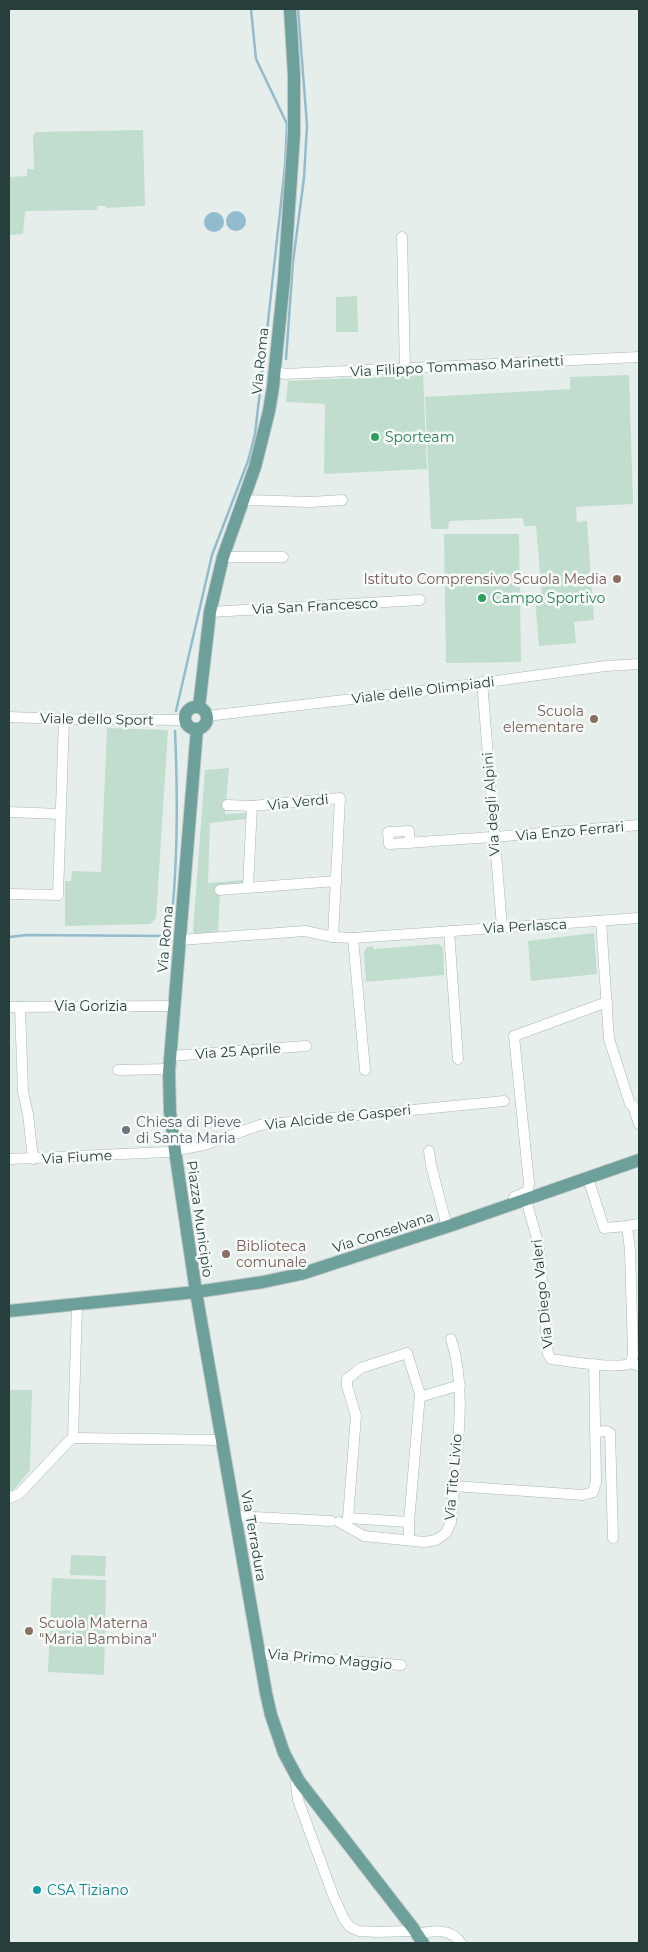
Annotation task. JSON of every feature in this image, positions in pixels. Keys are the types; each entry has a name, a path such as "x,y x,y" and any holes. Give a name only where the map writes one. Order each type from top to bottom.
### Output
{"main road":[{"name":"Via Roma","path":"203,711 210,612 223,557 263,439 275,371 294,134 294,75 290,9"},
{"path":"188,710 203,711 204,726 197,729 190,728 185,720 188,710"},
{"name":"Via Roma","path":"175,1151 170,1112 169,1069 197,729"},
{"name":"Piazza Municipio","path":"175,1151 196,1292"},
{"name":"Via Conselvana","path":"9,1311 77,1306 196,1292 301,1274 526,1200 639,1160"},
{"name":"Via Terradura","path":"196,1292 266,1693 276,1731 284,1753 299,1781 418,1935"}],"street":[{"path":"402,237 405,369"},
{"name":"Via Filippo Tommaso Marinetti","path":"275,371 285,374 639,356"},
{"path":"243,500 311,502 342,500"},
{"path":"223,557 283,557"},
{"name":"Via San Francesco","path":"210,612 420,600"},
{"name":"Viale delle Olimpiadi","path":"203,711 482,682 605,666 639,664"},
{"name":"Via degli Alpini","path":"482,682 502,927"},
{"name":"Viale dello Sport","path":"9,717 64,720 185,720"},
{"path":"9,894 58,895 64,720"},
{"name":"Via Verdi","path":"248,887 252,806 340,798 333,937"},
{"path":"227,805 252,806"},
{"path":"9,812 60,814"},
{"name":"Via Enzo Ferrari","path":"410,843 639,825"},
{"path":"220,890 336,881"},
{"name":"Via Perlasca","path":"180,940 305,932 353,938 639,918"},
{"path":"601,921 608,1039 639,1124"},
{"path":"448,931 458,1059"},
{"path":"353,938 365,1070"},
{"path":"502,1207 508,1200 525,1193 529,1188 514,1036 607,1002"},
{"name":"Via Gorizia","path":"9,1007 174,1006"},
{"path":"20,1007 23,1092 28,1114 33,1159"},
{"name":"Via 25 Aprile","path":"170,1056 306,1046"},
{"path":"118,1070 169,1069"},
{"name":"Via Alcide de Gasperi","path":"175,1151 204,1145 260,1125 504,1101"},
{"name":"Via Fiume","path":"9,1159 175,1151"},
{"path":"429,1151 446,1226"},
{"path":"588,1178 604,1228 639,1224"},
{"name":"Via Diego Valeri","path":"526,1200 539,1246 548,1354 551,1359 594,1364 635,1364"},
{"path":"627,1226 630,1250 633,1355 635,1364"},
{"path":"73,1438 77,1306"},
{"name":"Via Tito Livio","path":"235,1516 341,1521 364,1536 424,1542 436,1540 446,1533 451,1522 460,1386 451,1339"},
{"path":"409,1522 341,1521 356,1416 347,1386 347,1379 361,1368 406,1353 420,1397 409,1540"},
{"path":"454,1486 587,1495 593,1492 596,1482 594,1364"},
{"path":"420,1397 460,1386"},
{"path":"596,1432 606,1431 610,1433 613,1538"},
{"path":"9,1498 19,1494 73,1438 222,1440"},
{"name":"Via Primo Maggio","path":"259,1654 401,1665"},
{"name":"Via Terradura","path":"299,1781 296,1784 298,1800 333,1895 344,1919 350,1927 359,1931 409,1931 418,1935"},
{"path":"418,1935 441,1931 448,1932 461,1943"}],"green space":[{"path":"143,130 145,206 106,208 106,206 97,206 97,210 25,211 23,234 9,235 9,177 27,176 27,169 34,169 33,136 36,132"},
{"path":"357,296 358,332 336,332 336,297"},
{"name":"Sporteam","path":"423,375 427,469 324,474 325,404 286,402 288,381"},
{"path":"629,375 633,504 576,507 577,522 587,521 594,620 574,622 576,643 539,646 535,598 542,597 536,526 524,526 523,518 449,521 448,529 431,529 425,397 570,389 570,377"},
{"name":"Campo Sportivo","path":"444,534 519,534 521,662 446,663"},
{"path":"107,728 168,730 156,918 150,924 65,926 65,881 71,881 72,871 101,872"},
{"path":"229,768 225,814 247,813 247,819 210,823 208,883 244,880 243,886 220,890 218,933 195,934 193,931 205,770"},
{"path":"594,933 597,974 531,981 528,941"},
{"path":"439,944 443,948 444,975 366,982 364,952 367,947 373,946 374,949"},
{"path":"9,1390 32,1390 30,1470 13,1491 9,1491"},
{"path":"71,1555 106,1556 105,1576 70,1575"},
{"path":"52,1578 106,1580 104,1675 48,1672"}],"water":[{"path":"236,211 243,214 246,221 243,228 236,231 229,228 226,221 229,214"},
{"path":"214,212 221,215 224,222 221,229 214,232 207,229 204,222 207,215"}],"waterway":[{"path":"176,711 212,555 248,461 255,434 285,166 287,124 256,59 251,9"},
{"path":"286,359 293,262 304,178 307,125 298,9"},
{"path":"9,937 27,935 165,936 170,934 177,832 175,731"}],"place":[{"name":"Sporteam","path":"375,437"},
{"name":"Istituto Comprensivo Scuola Media","path":"617,579"},
{"name":"Campo Sportivo","path":"482,598"},
{"name":"Scuola elementare","path":"594,719"},
{"name":"Chiesa di Pieve di Santa Maria","path":"126,1130"},
{"name":"Biblioteca comunale","path":"226,1254"},
{"name":"Scuola Materna \"Maria Bambina\"","path":"29,1631"},
{"name":"CSA Tiziano","path":"37,1890"}]}
